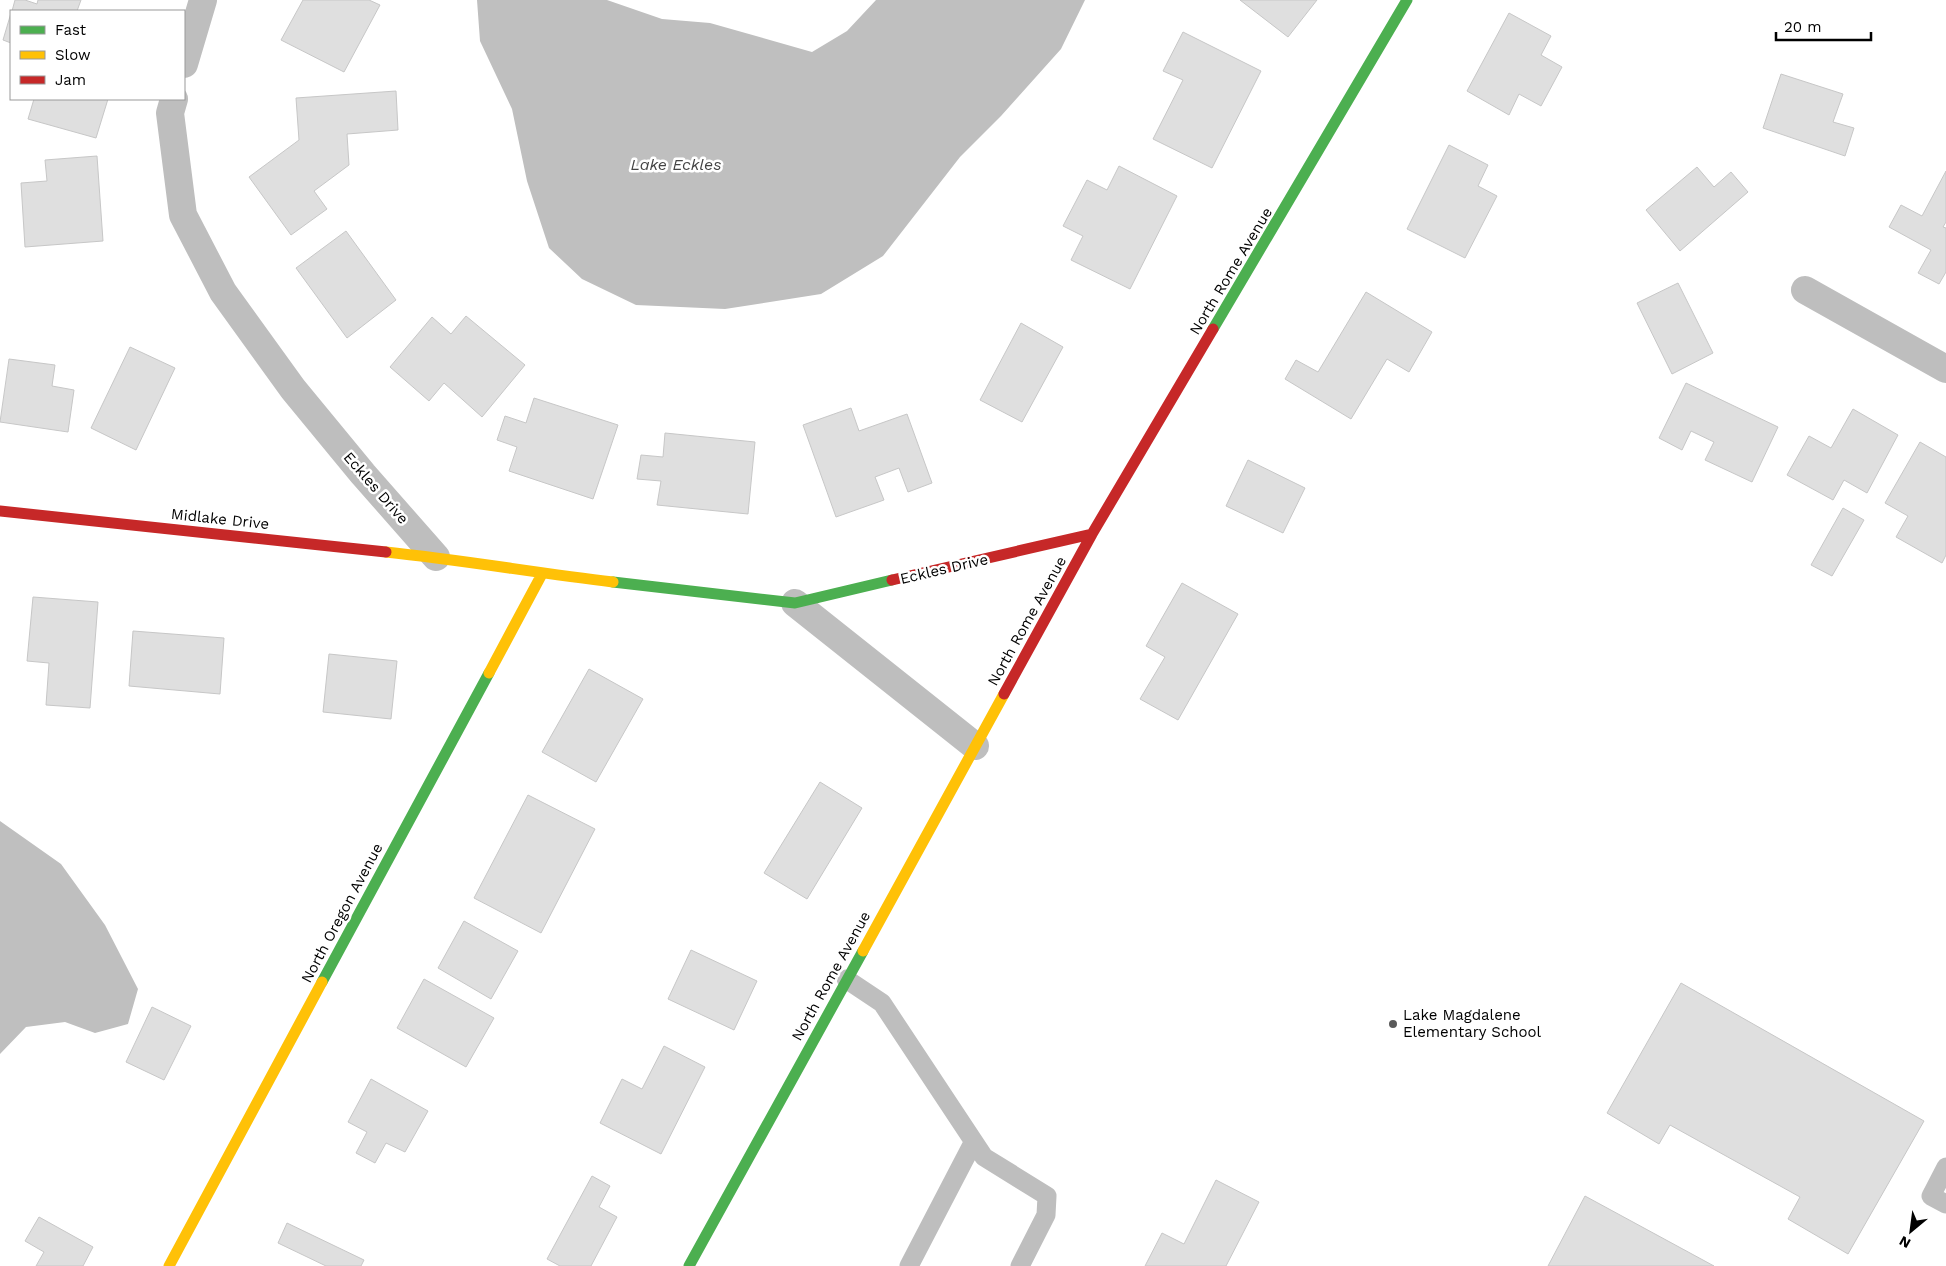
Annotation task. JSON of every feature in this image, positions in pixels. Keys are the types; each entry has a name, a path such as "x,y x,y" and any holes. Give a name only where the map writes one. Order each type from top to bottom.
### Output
{"street":[{"path":"185,61 203,0"},
{"name":"North Rome Avenue","path":"694,1264 846,979 1092,534 1407,0"},
{"name":"Eckles Drive","path":"174,100 170,113 183,215 223,292 293,389 363,474 436,557 542,574 795,603 1092,534"},
{"path":"1805,290 1946,369"},
{"name":"Midlake Drive","path":"0,511 436,557"},
{"name":"North Oregon Avenue","path":"169,1266 542,574"},
{"path":"795,603 975,746"}],"lane":[{"path":"846,979 882,1003 984,1157 1047,1196 1046,1215 1020,1266"},
{"path":"909,1266 973,1143"},
{"path":"1946,1167 1931,1196 1946,1204"}],"water":[{"name":"Lake Eckles","path":"477,0 607,0 662,19 710,23 812,52 847,31 876,0 1085,0 1061,49 1001,116 960,157 883,256 821,294 725,309 636,305 582,279 549,248 527,181 512,109 480,41"},
{"path":"0,821 61,864 105,925 138,989 128,1024 95,1033 65,1022 26,1027 0,1054"}],"building":[{"path":"15,0 25,0 37,4 38,0 81,0 77,10 12,10"},
{"path":"303,0 369,0 380,5 344,72 281,40"},
{"path":"1240,0 1317,0 1288,37"},
{"path":"1509,13 1551,36 1541,55 1562,67 1541,106 1519,94 1509,115 1467,91"},
{"path":"10,16 10,43 3,40"},
{"path":"1183,32 1261,71 1212,168 1153,139 1183,80 1163,71"},
{"path":"1781,74 1843,94 1833,122 1854,128 1845,156 1763,128"},
{"path":"396,91 398,130 347,134 349,165 314,191 327,209 291,235 249,177 299,140 296,98"},
{"path":"34,100 108,100 96,138 28,119"},
{"path":"1449,145 1488,165 1478,186 1497,196 1465,258 1407,229"},
{"path":"97,156 103,241 25,247 21,183 47,181 45,160"},
{"path":"1119,166 1177,196 1130,289 1071,260 1083,236 1063,226 1087,180 1107,190"},
{"path":"1697,167 1714,187 1731,172 1748,192 1680,251 1646,210"},
{"path":"1946,171 1946,222 1943,227 1946,228 1946,272 1939,284 1918,273 1931,250 1889,227 1901,205 1922,216"},
{"path":"346,231 396,300 347,338 296,268"},
{"path":"1678,283 1713,353 1672,374 1637,303"},
{"path":"1366,292 1432,332 1409,372 1387,359 1351,419 1285,379 1296,360 1318,372"},
{"path":"466,316 525,365 482,417 444,383 429,401 390,367 432,317 451,334"},
{"path":"1021,323 1063,347 1022,422 980,400"},
{"path":"130,347 175,368 136,450 91,428"},
{"path":"9,359 55,365 52,386 74,390 68,432 0,422"},
{"path":"1686,383 1778,427 1752,482 1705,460 1714,442 1691,431 1682,450 1659,438"},
{"path":"534,398 618,425 593,499 509,471 517,447 497,440 505,416 526,423"},
{"path":"851,408 859,431 907,414 932,483 908,492 899,468 875,477 884,500 836,517 803,425"},
{"path":"1853,409 1898,435 1867,493 1844,480 1833,500 1787,475 1809,436 1831,448"},
{"path":"665,433 755,442 748,514 657,505 661,481 637,479 641,455 663,457"},
{"path":"1920,442 1946,457 1946,555 1942,563 1896,537 1908,516 1885,503"},
{"path":"1248,460 1305,488 1283,533 1226,506"},
{"path":"1843,508 1864,520 1832,576 1811,565"},
{"path":"1182,583 1238,614 1178,720 1140,699 1165,657 1146,646"},
{"path":"33,597 98,602 90,708 46,705 49,663 27,661"},
{"path":"133,631 224,638 220,694 129,686"},
{"path":"329,654 397,661 391,719 323,712"},
{"path":"589,669 643,699 596,782 542,752"},
{"path":"820,782 862,808 807,899 764,873"},
{"path":"528,795 595,829 541,933 474,898"},
{"path":"464,921 518,951 491,999 438,968"},
{"path":"691,950 757,981 734,1030 668,999"},
{"path":"424,979 494,1018 466,1067 397,1028"},
{"path":"1681,983 1924,1121 1848,1254 1788,1219 1800,1197 1670,1125 1659,1144 1607,1113"},
{"path":"152,1007 191,1026 164,1080 126,1062"},
{"path":"664,1046 705,1067 661,1154 600,1123 622,1079 642,1089"},
{"path":"371,1079 428,1111 405,1152 386,1143 375,1163 356,1153 367,1132 348,1122"},
{"path":"592,1176 610,1186 599,1207 617,1217 591,1266 560,1266 547,1259"},
{"path":"1216,1180 1259,1202 1226,1266 1145,1266 1162,1233 1184,1244"},
{"path":"1585,1196 1714,1266 1548,1266"},
{"path":"39,1217 93,1247 83,1266 36,1266 44,1252 25,1241"},
{"path":"287,1223 364,1260 361,1266 326,1266 278,1243"}],"traffic: fast":[{"path":"1213,329 1407,0"},
{"path":"613,582 795,603 892,580"},
{"path":"322,982 489,673"},
{"path":"689,1266 863,951"}],"traffic: slow":[{"path":"386,552 613,582"},
{"path":"489,673 542,574"},
{"path":"863,951 1004,694"},
{"path":"169,1266 322,982"}],"traffic: jam":[{"path":"1004,694 1092,534 1213,329"},
{"path":"0,511 386,552"},
{"path":"892,580 1092,534"}],"place":[{"name":"Lake Magdalene Elementary School","path":"1393,1024"}]}
